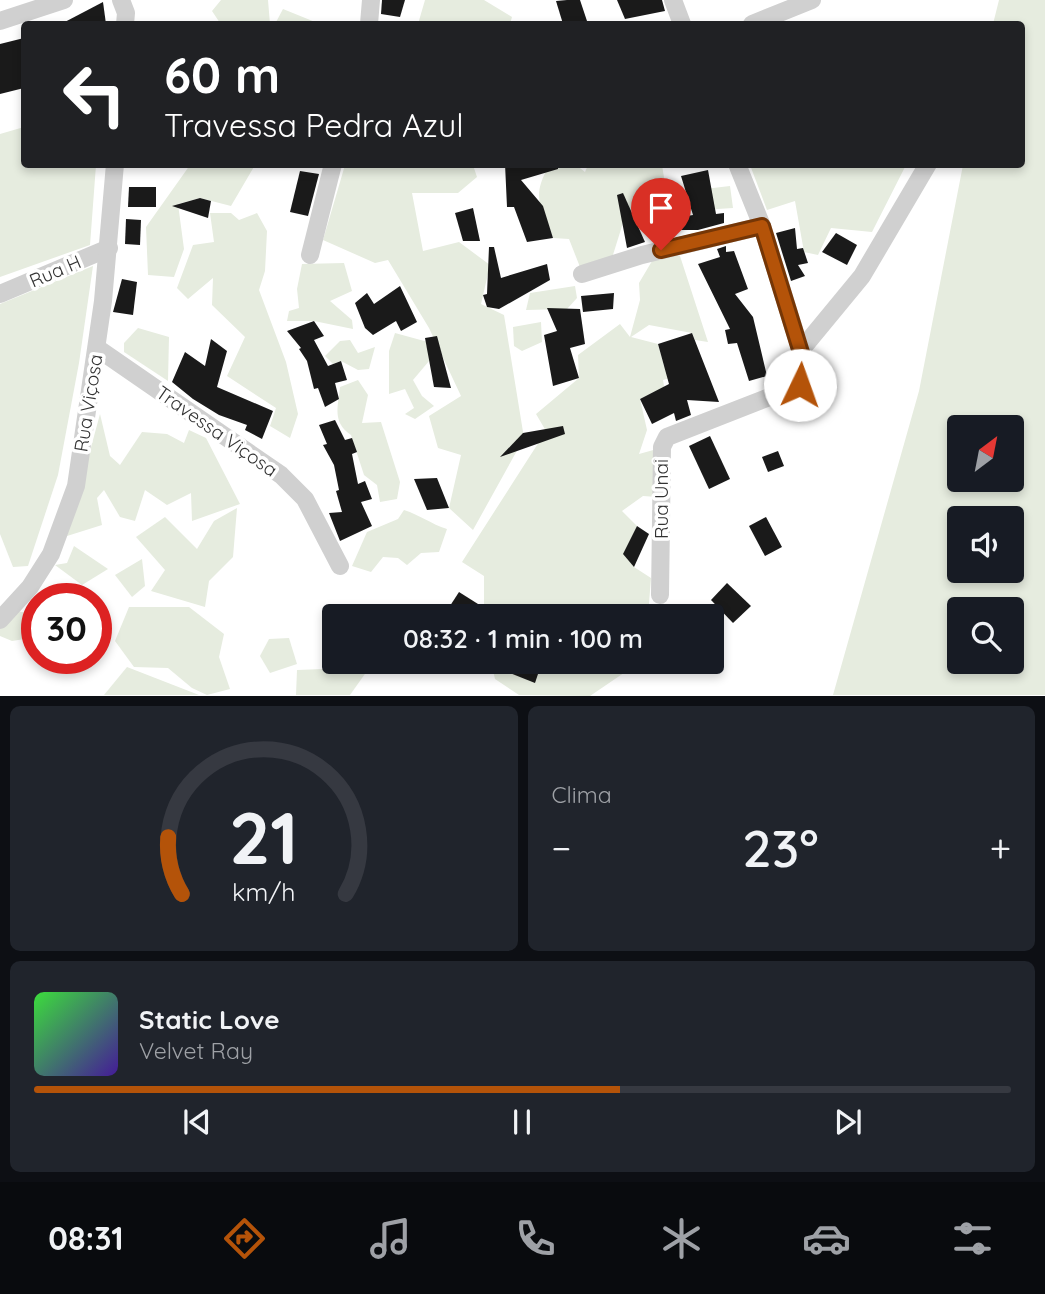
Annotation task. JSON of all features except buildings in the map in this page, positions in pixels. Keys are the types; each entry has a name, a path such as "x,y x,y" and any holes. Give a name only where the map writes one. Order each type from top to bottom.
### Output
{"street":[{"path":"0,21 64,0"},
{"path":"369,21 371,0"},
{"path":"673,0 681,21"},
{"path":"760,21 812,0"},
{"name":"Rua Viçosa","path":"0,620 30,587 51,554 76,486 97,348 109,248 115,168"},
{"path":"310,255 332,168"},
{"path":"739,168 762,226 802,350"},
{"path":"802,350 862,276 927,168"},
{"path":"582,274 667,248 762,226"},
{"name":"Rua H","path":"0,294 109,248"},
{"name":"Travessa Viçosa","path":"97,348 281,475 305,499 340,566"},
{"name":"Rua Unai","path":"660,595 662,447 667,437 800,385 807,372 802,350"}],"shaded area":[{"path":"221,0 268,0 270,21 219,21 212,11"},
{"path":"425,0 484,0 512,17 511,21 419,21"},
{"path":"999,0 1045,0 1045,695 833,695 919,391 962,168 1025,168 1025,21 994,21"},
{"path":"283,9 313,21 277,21"},
{"path":"21,128 21,168 96,168 90,245 0,277 0,134"},
{"path":"188,168 253,168 231,206 200,198 178,204 184,249 174,277 148,275 146,227"},
{"path":"344,168 474,168 477,177 458,193 412,193 423,251 459,242 490,265 481,304 504,315 524,438 473,530 449,508 461,455 438,448 429,416 461,396 429,328 388,260 375,263 323,240"},
{"path":"548,168 580,168 585,172 587,168 662,168 666,190 679,192 730,186 733,208 687,211 681,224 664,221 663,209 650,213 627,210 612,258 580,267 569,239 553,238 540,202 543,177"},
{"path":"751,168 904,168 872,232 831,228 818,255 804,252 795,201 767,210"},
{"path":"210,213 231,213 239,220 257,213 267,231 265,271 259,290 286,362 298,414 290,438 270,426 276,408 227,376 245,337 212,305 213,278 188,299 177,288 193,245 214,242"},
{"path":"655,256 680,256 708,342 695,340 692,333 649,325 631,337 658,344 664,366 688,373 663,380 667,404 661,405 654,392 640,399 647,430 639,454 657,449 657,497 643,496 622,511 637,526 624,554 634,567 651,578 649,604 484,604 484,576 462,562 546,431 536,414 579,378 578,355 620,324 630,337 640,300 639,283"},
{"path":"344,263 352,291 330,301 352,320 353,329 314,321 287,321 289,311 299,308 297,289 302,264"},
{"path":"93,266 79,363 58,475 28,566 13,567 0,534 0,304"},
{"path":"575,286 577,298 567,309 526,310 530,293"},
{"path":"541,322 542,342 522,351 514,346 513,327"},
{"path":"138,328 169,337 168,381 124,352 124,343"},
{"path":"395,333 428,342 429,361 413,380 422,396 434,406 415,419 405,414 414,408 405,389 389,394 389,351"},
{"path":"350,340 358,353 375,347 369,369 358,370 341,361 333,364 325,356 340,341"},
{"path":"358,380 368,395 362,423 381,422 400,482 397,499 380,502 377,485 364,475 351,435 339,419 340,387"},
{"path":"100,414 110,456 120,465 142,432 167,434 184,443 189,430 206,438 240,504 192,521 191,493 167,505 145,490 135,521 120,517 104,490 97,498 102,525 67,536"},
{"path":"237,508 233,557 209,581 205,607 151,591 165,570 136,537 165,517 197,549 214,521"},
{"path":"404,510 447,529 439,552 421,553 407,565 398,558 383,557 371,572 352,566 367,532 398,519"},
{"path":"74,546 108,569 85,583 79,583 55,565 67,563"},
{"path":"142,559 145,586 132,597 115,575"},
{"path":"129,607 189,607 224,634 219,657 230,689 207,695 192,688 168,668 134,667 115,641"},
{"path":"17,611 21,612 21,640 12,641 0,636 0,629"},
{"path":"289,638 297,664 270,673 260,656 269,639"},
{"path":"127,667 199,695 104,695"},
{"path":"322,669 322,674 365,674 350,695 296,695 297,670"},
{"path":"494,674 622,674 590,696 519,695 495,679"}],"route":[{"path":"661,250 762,226 802,350 807,372 800,385"}]}
